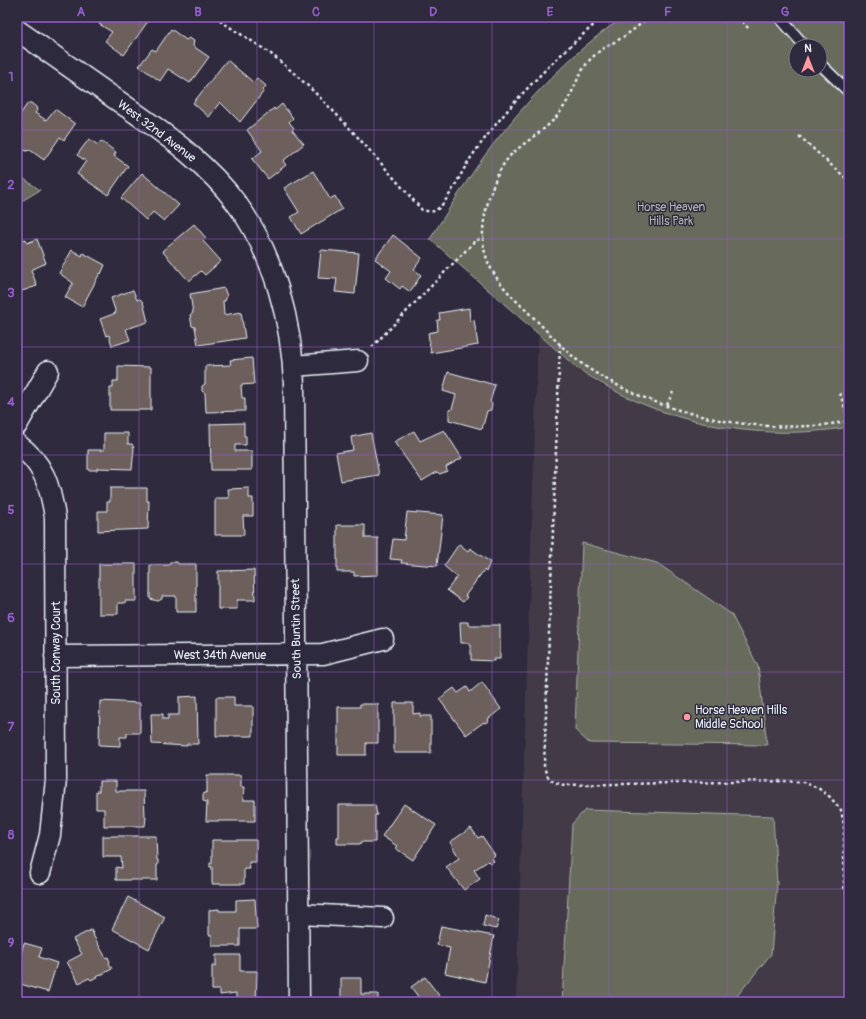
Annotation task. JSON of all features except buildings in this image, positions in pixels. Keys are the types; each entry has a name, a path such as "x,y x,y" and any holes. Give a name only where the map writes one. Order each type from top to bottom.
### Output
{"street":[{"name":"West 32nd Avenue","path":"17,30 166,135 194,157 238,205 267,260"},
{"name":"South Buntin Street","path":"267,260 281,297 288,324 294,366 299,1002"},
{"path":"294,366 358,361"},
{"path":"17,425 48,371"},
{"name":"South Conway Court","path":"17,444 27,451 41,467 51,494 55,517 56,780 50,835 40,873"},
{"name":"West 34th Avenue","path":"55,656 322,654 383,639"},
{"path":"299,914 383,918"}],"lane":[{"path":"780,17 798,38"},
{"path":"828,72 849,92"}],"path":[{"path":"215,17 270,54 308,87 422,210 430,212 439,208 470,159 529,86 564,50 603,17"},
{"path":"649,17 623,37 594,55 579,75 564,107 556,119 538,135 513,153 504,164 497,178 485,214 484,237 486,260 499,284 560,344 593,372 620,387 667,405 709,418 753,426 810,426 849,421 840,393"},
{"path":"738,17 750,30"},
{"path":"799,136 849,181"},
{"path":"358,361 475,241 484,237"},
{"path":"560,344 544,766 546,776 553,783 564,785 785,781 803,782 818,788 830,797 841,810 844,826 844,887 849,900"},
{"path":"667,405 673,392"}],"shaded area":[{"name":"Horse Heaven Hills Middle School","path":"538,335 576,367 601,385 635,401 708,425 762,433 817,432 849,427 849,1002 516,1002"}],"green space":[{"name":"Horse Heaven Hills Park","path":"624,17 849,18 849,427 814,431 778,432 742,430 707,424 672,415 639,402 607,386 576,367 430,239 472,174 508,125 564,65 584,47"},
{"path":"17,174 40,190 17,204"},
{"path":"582,543 657,563 731,614 758,666 767,745 589,743 575,730"},
{"path":"585,810 773,816 777,884 771,954 732,1002 562,1002 572,824"}],"place":[{"name":"Horse Heaven Hills Middle School","path":"687,717"}]}
